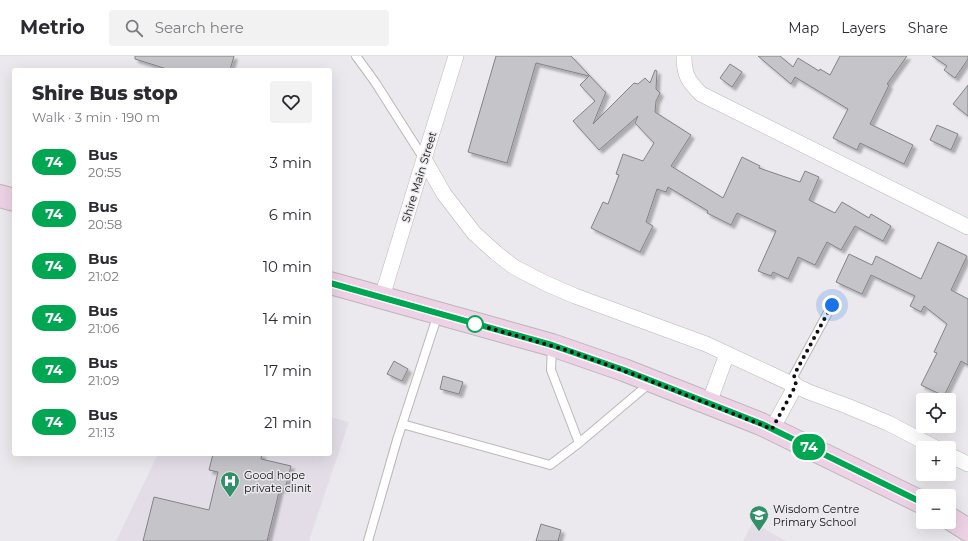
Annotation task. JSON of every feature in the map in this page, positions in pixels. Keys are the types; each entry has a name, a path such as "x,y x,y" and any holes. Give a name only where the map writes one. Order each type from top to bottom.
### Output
{"main road":[{"path":"0,196 12,199"},
{"path":"332,284 552,345 652,381 772,429 916,500"},
{"path":"956,522 968,530"}],"street":[{"name":"Shire Main Street","path":"382,297 456,56"},
{"path":"684,56 684,66 688,81 701,94 968,227"},
{"path":"424,159 444,194 474,233 514,267 575,296 706,344 809,392 888,423 923,441"},
{"path":"709,404 727,354"},
{"path":"772,429 796,385"},
{"path":"956,458 968,464"}],"lane":[{"path":"356,56 375,82 424,159"},
{"path":"796,385 794,375 832,305"},
{"path":"368,541 402,424 438,314"},
{"path":"552,345 551,370 579,443"},
{"path":"402,424 550,465 579,443 652,381"}],"shaded area":[{"name":"Good hope private clinit","path":"332,418 349,422 309,541 116,541 157,456 332,456"},
{"name":"Wisdom Centre Primary School","path":"753,522 786,541 743,541"}],"building":[{"path":"135,56 234,56 231,68 164,68 135,59"},
{"path":"496,56 571,56 606,92 593,124 634,83 638,84 645,78 650,83 655,70 657,71 656,89 660,93 656,101 655,112 691,135 671,166 723,198 742,157 760,166 759,168 800,182 805,171 819,177 809,200 835,213 842,202 869,218 871,214 891,226 883,241 855,226 841,250 827,242 815,265 798,257 788,279 773,272 771,276 758,271 776,231 737,213 731,225 707,213 708,211 668,187 666,192 657,189 646,222 653,226 640,252 591,228 603,202 608,204 619,175 616,174 623,154 643,161 654,143 635,123 638,116 599,150 573,121 595,101 580,85 589,76 536,63 507,163 468,152"},
{"path":"758,56 780,56 793,67 798,58 819,71 820,69 830,75 840,56 907,56 887,84 889,85 870,124 913,145 904,164 860,143 857,150 833,138 848,109 795,77 791,84"},
{"path":"932,56 968,56 968,59 955,78 944,70 947,66"},
{"path":"730,64 742,72 732,87 720,78"},
{"path":"968,85 968,116 953,104"},
{"path":"937,125 958,134 951,150 930,140"},
{"path":"938,242 967,256 951,290 968,299 968,365 961,361 945,393 938,393 921,385 937,353 934,352 947,324 924,306 921,312 910,306 915,296 871,275 862,294 836,282 849,254 872,265 876,256 921,279"},
{"path":"394,361 408,369 402,381 387,374"},
{"path":"443,376 463,382 459,394 440,389"},
{"path":"212,456 262,456 261,459 291,466 285,489 280,488 267,541 143,541 154,497 209,510 218,472 209,470"},
{"path":"541,524 561,530 558,541 536,541"}],"bus line":[{"name":"74","path":"332,284 552,345 624,370 762,424 916,500"}],"place":[{"name":"Good hope private clinit","path":"230,498"},
{"name":"Wisdom Centre Primary School","path":"759,532"}],"route":[{"path":"475,324 552,345 638,376 772,429 796,385 794,375 832,305"}]}
